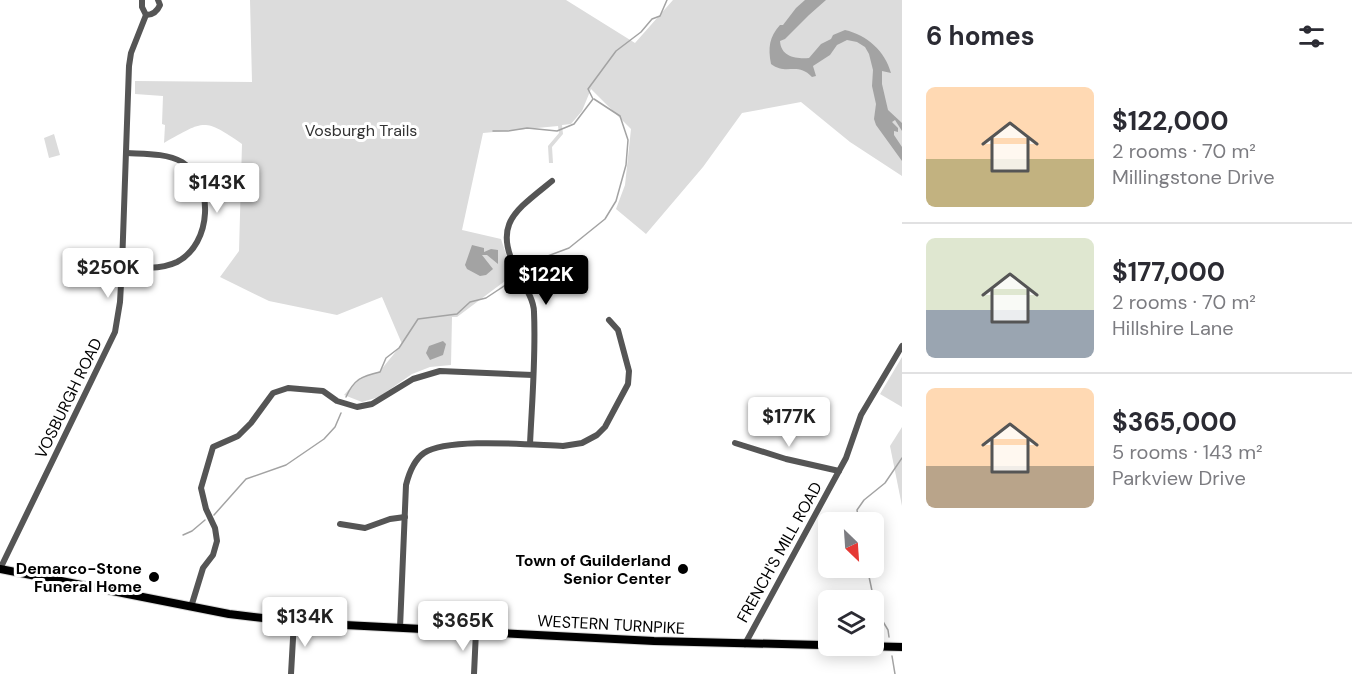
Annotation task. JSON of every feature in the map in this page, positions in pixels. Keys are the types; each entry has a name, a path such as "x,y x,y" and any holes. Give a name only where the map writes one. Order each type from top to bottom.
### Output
{"main road":[{"name":"WESTERN TURNPIKE","path":"0,569 229,614 294,621 745,644 902,647"}],"street":[{"path":"142,0 141,7 146,15"},
{"name":"VOSBURGH ROAD","path":"0,569 115,332 122,266 129,66 131,53 146,15 157,10 160,5 158,0"},
{"path":"122,266 156,268 179,261 196,244 205,218 201,188 194,174 183,163 160,155 127,153"},
{"path":"530,444 535,309 508,254 506,243 508,228 515,213 552,181"},
{"path":"400,628 408,476 412,466 424,453 450,444 574,445 589,440 605,427 628,384 629,371 618,330 609,320"},
{"name":"FRENCH'S MILL ROAD","path":"745,644 846,458 861,415 902,346"},
{"path":"191,607 203,568 213,555 217,541 215,528 206,510 201,488 213,447 238,436 251,423 273,393 288,388 323,391 338,401 357,407 372,404 413,379 440,371 532,375"},
{"path":"735,443 786,459 839,471"},
{"path":"340,524 364,528 390,519 405,517"},
{"path":"291,674 294,621"},
{"path":"474,674 476,632"}],"green space":[{"name":"Vosburgh Trails","path":"250,0 566,0 635,43 673,0 902,0 902,176 850,142 801,102 742,113 703,167 646,234 616,209 625,185 631,129 591,89 582,111 571,124 562,125 563,134 552,147 553,163 549,163 548,146 559,133 558,126 483,133 462,230 501,239 513,275 457,317 452,317 451,365 430,367 412,374 379,397 362,402 344,395 358,379 380,371 402,344 382,297 337,315 269,301 220,277 239,251 242,144 219,129 203,125 164,143 163,96 135,94 135,81 252,82"},
{"path":"54,134 60,155 49,158 44,138"},
{"path":"902,357 902,407 880,394"},
{"path":"902,427 902,506 890,446"}],"shaded area":[{"path":"805,0 826,0 785,39 780,41 783,51 790,56 809,58 821,44 845,30 861,36 874,45 880,51 891,73 882,71 882,84 888,110 902,123 902,131 895,120 892,122 898,128 898,132 894,131 894,135 902,147 902,161 874,119 876,104 872,86 873,70 865,47 847,40 837,45 830,55 813,66 816,76 812,77 802,70 782,69 771,64 770,48 774,34"},
{"path":"472,245 484,248 484,252 491,249 498,250 498,264 487,255 482,255 493,269 486,275 480,276 467,269 465,265"},
{"path":"443,341 446,344 443,355 430,360 426,353 429,346"}],"waterway":[{"path":"493,131 527,128 557,131 574,124 593,99 588,89 616,51 641,32 652,19 660,16 667,0"},
{"path":"527,273 545,257 569,248 605,219 616,201 626,165 628,140 620,116 594,99"},
{"path":"346,397 359,379 380,372 386,358 399,348 418,319 457,314 470,302 486,298 510,282"},
{"path":"214,515 246,479 286,465 324,439 335,427 341,413"},
{"path":"857,512 864,500 885,483 902,458"},
{"path":"183,535 205,520"},
{"path":"869,578 876,610 888,630 889,637"},
{"path":"892,656 895,674"}],"place":[{"name":"Town of Guilderland Senior Center","path":"683,569"},
{"name":"Demarco-Stone Funeral Home","path":"154,577"}]}
